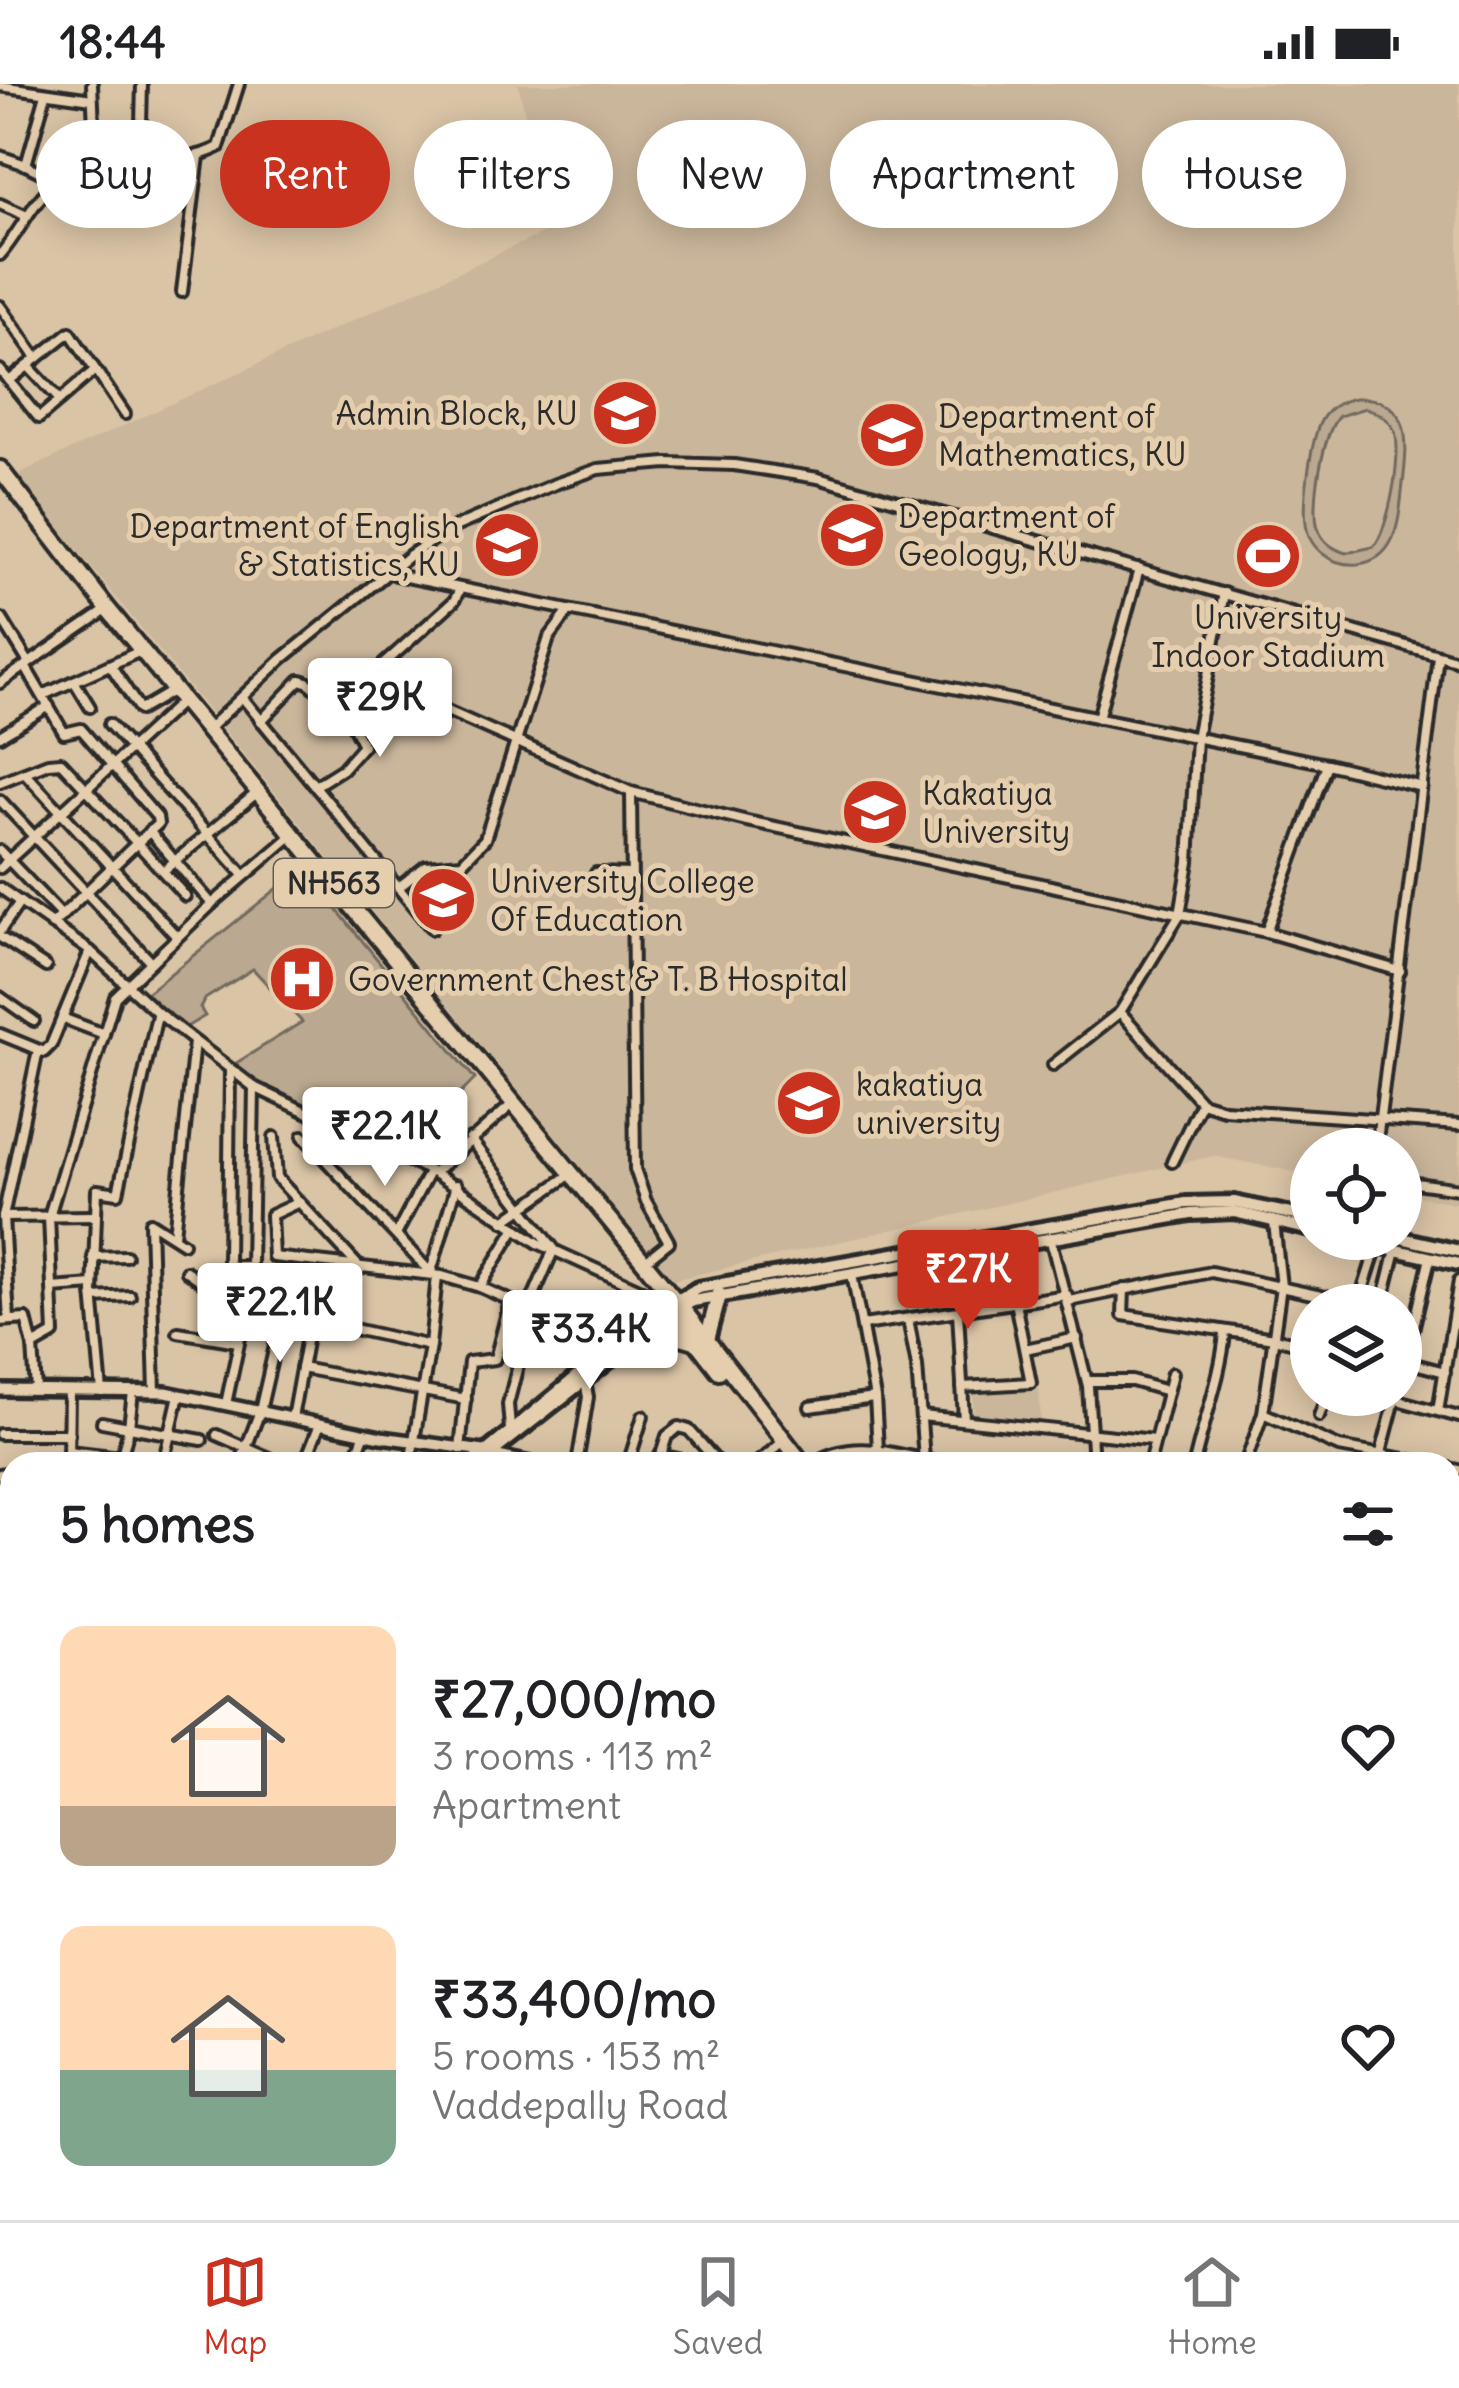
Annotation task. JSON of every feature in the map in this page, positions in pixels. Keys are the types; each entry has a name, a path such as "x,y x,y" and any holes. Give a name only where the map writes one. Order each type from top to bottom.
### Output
{"highway":[{"name":"NH563","path":"0,469 205,732 644,1262 669,1302"},
{"name":"NH563","path":"0,480 102,613 205,732 564,1179 798,1452"},
{"path":"652,1329 701,1340 719,1295"},
{"name":"NH563","path":"701,1340 785,1452"}],"main road":[{"path":"489,1452 652,1329 669,1302 852,1274 1186,1203 1222,1202 1290,1214"},
{"path":"488,1452 510,1429 669,1302 706,1286 1216,1211 1290,1225"},
{"path":"1422,1247 1459,1251"},
{"path":"1422,1254 1459,1264"}],"street":[{"path":"92,84 93,120"},
{"path":"141,120 142,84"},
{"path":"196,156 223,141 239,84"},
{"path":"0,86 92,99"},
{"path":"26,165 52,91"},
{"path":"0,156 36,170"},
{"path":"182,292 199,156"},
{"path":"0,203 28,216"},
{"path":"2,251 36,207"},
{"path":"0,306 37,358"},
{"path":"9,381 70,332 125,414"},
{"path":"28,366 60,400"},
{"path":"0,370 39,418 95,370"},
{"path":"205,732 391,570 450,529 576,476 605,468 667,464 742,466 818,478 1459,662"},
{"path":"1098,718 1139,569"},
{"path":"391,570 460,589 1422,787"},
{"path":"261,721 300,680 311,683 334,706 454,601 460,589"},
{"path":"1053,1065 1120,1012 1180,914 1189,862 1196,738 1223,593"},
{"path":"399,887 426,866 461,863 481,845 549,638 569,611"},
{"path":"0,683 102,613"},
{"path":"1,617 64,733 81,729 158,817 158,824 52,925"},
{"path":"43,694 136,653"},
{"path":"1379,1128 1438,656"},
{"path":"111,666 140,710 174,699"},
{"path":"373,673 395,688 632,792 1266,932 1400,971"},
{"path":"74,681 90,707"},
{"path":"315,786 342,769 363,746 348,716 348,695"},
{"path":"242,697 432,928 440,910"},
{"path":"0,868 174,699"},
{"path":"0,736 49,706"},
{"path":"109,724 244,875"},
{"path":"0,782 61,762 185,896"},
{"path":"1266,932 1327,764"},
{"path":"25,773 177,937"},
{"path":"632,792 635,1169 646,1201 670,1242 644,1262"},
{"path":"163,872 253,796"},
{"path":"0,800 151,962"},
{"path":"149,831 212,904"},
{"path":"33,1346 53,1334 49,1216 115,997 288,839"},
{"path":"0,851 62,916"},
{"path":"596,873 630,874"},
{"path":"0,888 90,951 158,1013 254,1087 456,1185 515,1229 554,1250 669,1302"},
{"path":"410,902 432,900"},
{"path":"20,902 0,934 46,967"},
{"path":"0,1034 44,1052 90,951"},
{"path":"0,997 34,1021"},
{"path":"1120,1012 1201,1102 1224,1109 1459,1125"},
{"path":"102,1391 93,1285 97,1190 118,1193 158,1013"},
{"path":"62,1018 104,1034"},
{"path":"174,1235 194,1042"},
{"path":"36,1390 26,1319 4,1320 2,1251 4,1180 38,1050"},
{"path":"230,1070 228,1262 251,1266"},
{"path":"226,1404 248,1305 254,1087"},
{"path":"1172,1162 1201,1102"},
{"path":"397,1233 432,1172 508,1108"},
{"path":"303,1136 434,1275"},
{"path":"274,1137 275,1174 362,1269"},
{"path":"470,1139 554,1250"},
{"path":"504,1221 564,1179"},
{"path":"1422,1184 1459,1189"},
{"path":"413,1452 430,1346 434,1275 456,1185"},
{"path":"299,1202 269,1219 273,1257 434,1275 480,1287 613,1346"},
{"path":"3,1217 94,1216"},
{"path":"155,1392 150,1222 183,1244"},
{"path":"1249,1452 1263,1412 1281,1286 1274,1222"},
{"path":"480,1287 515,1229"},
{"path":"1050,1232 1087,1381 1093,1452"},
{"path":"510,1429 508,1404 517,1359 554,1250"},
{"path":"94,1257 126,1256"},
{"path":"1422,1294 1430,1258"},
{"path":"186,1271 226,1298 248,1305 430,1346"},
{"path":"863,1325 1211,1273 1290,1288"},
{"path":"852,1274 875,1398 878,1449"},
{"path":"1438,1411 1459,1281"},
{"path":"52,1288 93,1285"},
{"path":"1124,1289 1123,1315 1290,1342"},
{"path":"94,1298 130,1296"},
{"path":"460,1449 469,1361 492,1360 510,1301"},
{"path":"962,1387 1032,1381 1015,1302"},
{"path":"244,1452 260,1411 283,1311"},
{"path":"958,1311 964,1420"},
{"path":"908,1318 923,1452"},
{"path":"292,1418 310,1320"},
{"path":"178,1333 238,1342"},
{"path":"1197,1452 1213,1383 1221,1372 1225,1333"},
{"path":"1025,1349 1078,1338"},
{"path":"496,1352 517,1359"},
{"path":"1422,1365 1445,1372"},
{"path":"301,1369 466,1399"},
{"path":"1151,1452 1172,1373"},
{"path":"1087,1381 1132,1381 1167,1391"},
{"path":"579,1452 588,1397 585,1382"},
{"path":"0,1390 179,1395 476,1452"},
{"path":"70,1391 68,1451 74,1452"},
{"path":"123,1452 133,1392"},
{"path":"167,1452 179,1395"},
{"path":"810,1406 875,1398"},
{"path":"1422,1406 1459,1417"},
{"path":"1263,1412 1339,1447 1374,1452"},
{"path":"632,1452 643,1415"},
{"path":"921,1416 1154,1440"},
{"path":"1381,1452 1391,1416"},
{"path":"102,1422 202,1440"},
{"path":"309,1452 320,1424"},
{"path":"662,1452 670,1432 685,1427 708,1452"},
{"path":"358,1452 365,1433"},
{"path":"0,1434 69,1434"},
{"path":"217,1435 255,1452"},
{"path":"771,1452 779,1445"},
{"path":"838,1452 891,1452"}],"shaded area":[{"name":"Kakatiya University","path":"518,84 1459,84 1459,1204 1422,1197 1422,1128 1290,1128 1290,1171 1213,1156 673,1280 16,475 552,228 613,228 613,120 526,120"},
{"path":"1355,398 1374,399 1397,413 1406,453 1400,509 1389,545 1372,560 1353,564 1331,559 1317,548 1305,513 1319,424 1330,409","holes":["1365,408 1386,419 1395,432 1393,492 1373,547 1346,553 1329,544 1318,528 1320,470 1339,416"]},
{"path":"303,868 475,1079 425,1130 447,1156 433,1169 271,1091 233,1065 302,1022 253,969 205,999 200,1008 205,1016 183,1029 145,994"},
{"path":"1039,1388 1041,1421 974,1416 973,1389"}],"place":[{"name":"Admin Block, KU","path":"625,413"},
{"name":"Department of Mathematics, KU","path":"892,435"},
{"name":"Department of Geology, KU","path":"852,535"},
{"name":"Department of English & Statistics, KU","path":"507,545"},
{"name":"University Indoor Stadium","path":"1268,556"},
{"name":"Kakatiya University","path":"875,812"},
{"name":"University College Of Education","path":"443,900"},
{"name":"Government Chest & T. B Hospital","path":"302,979"},
{"name":"kakatiya university","path":"809,1103"}]}
